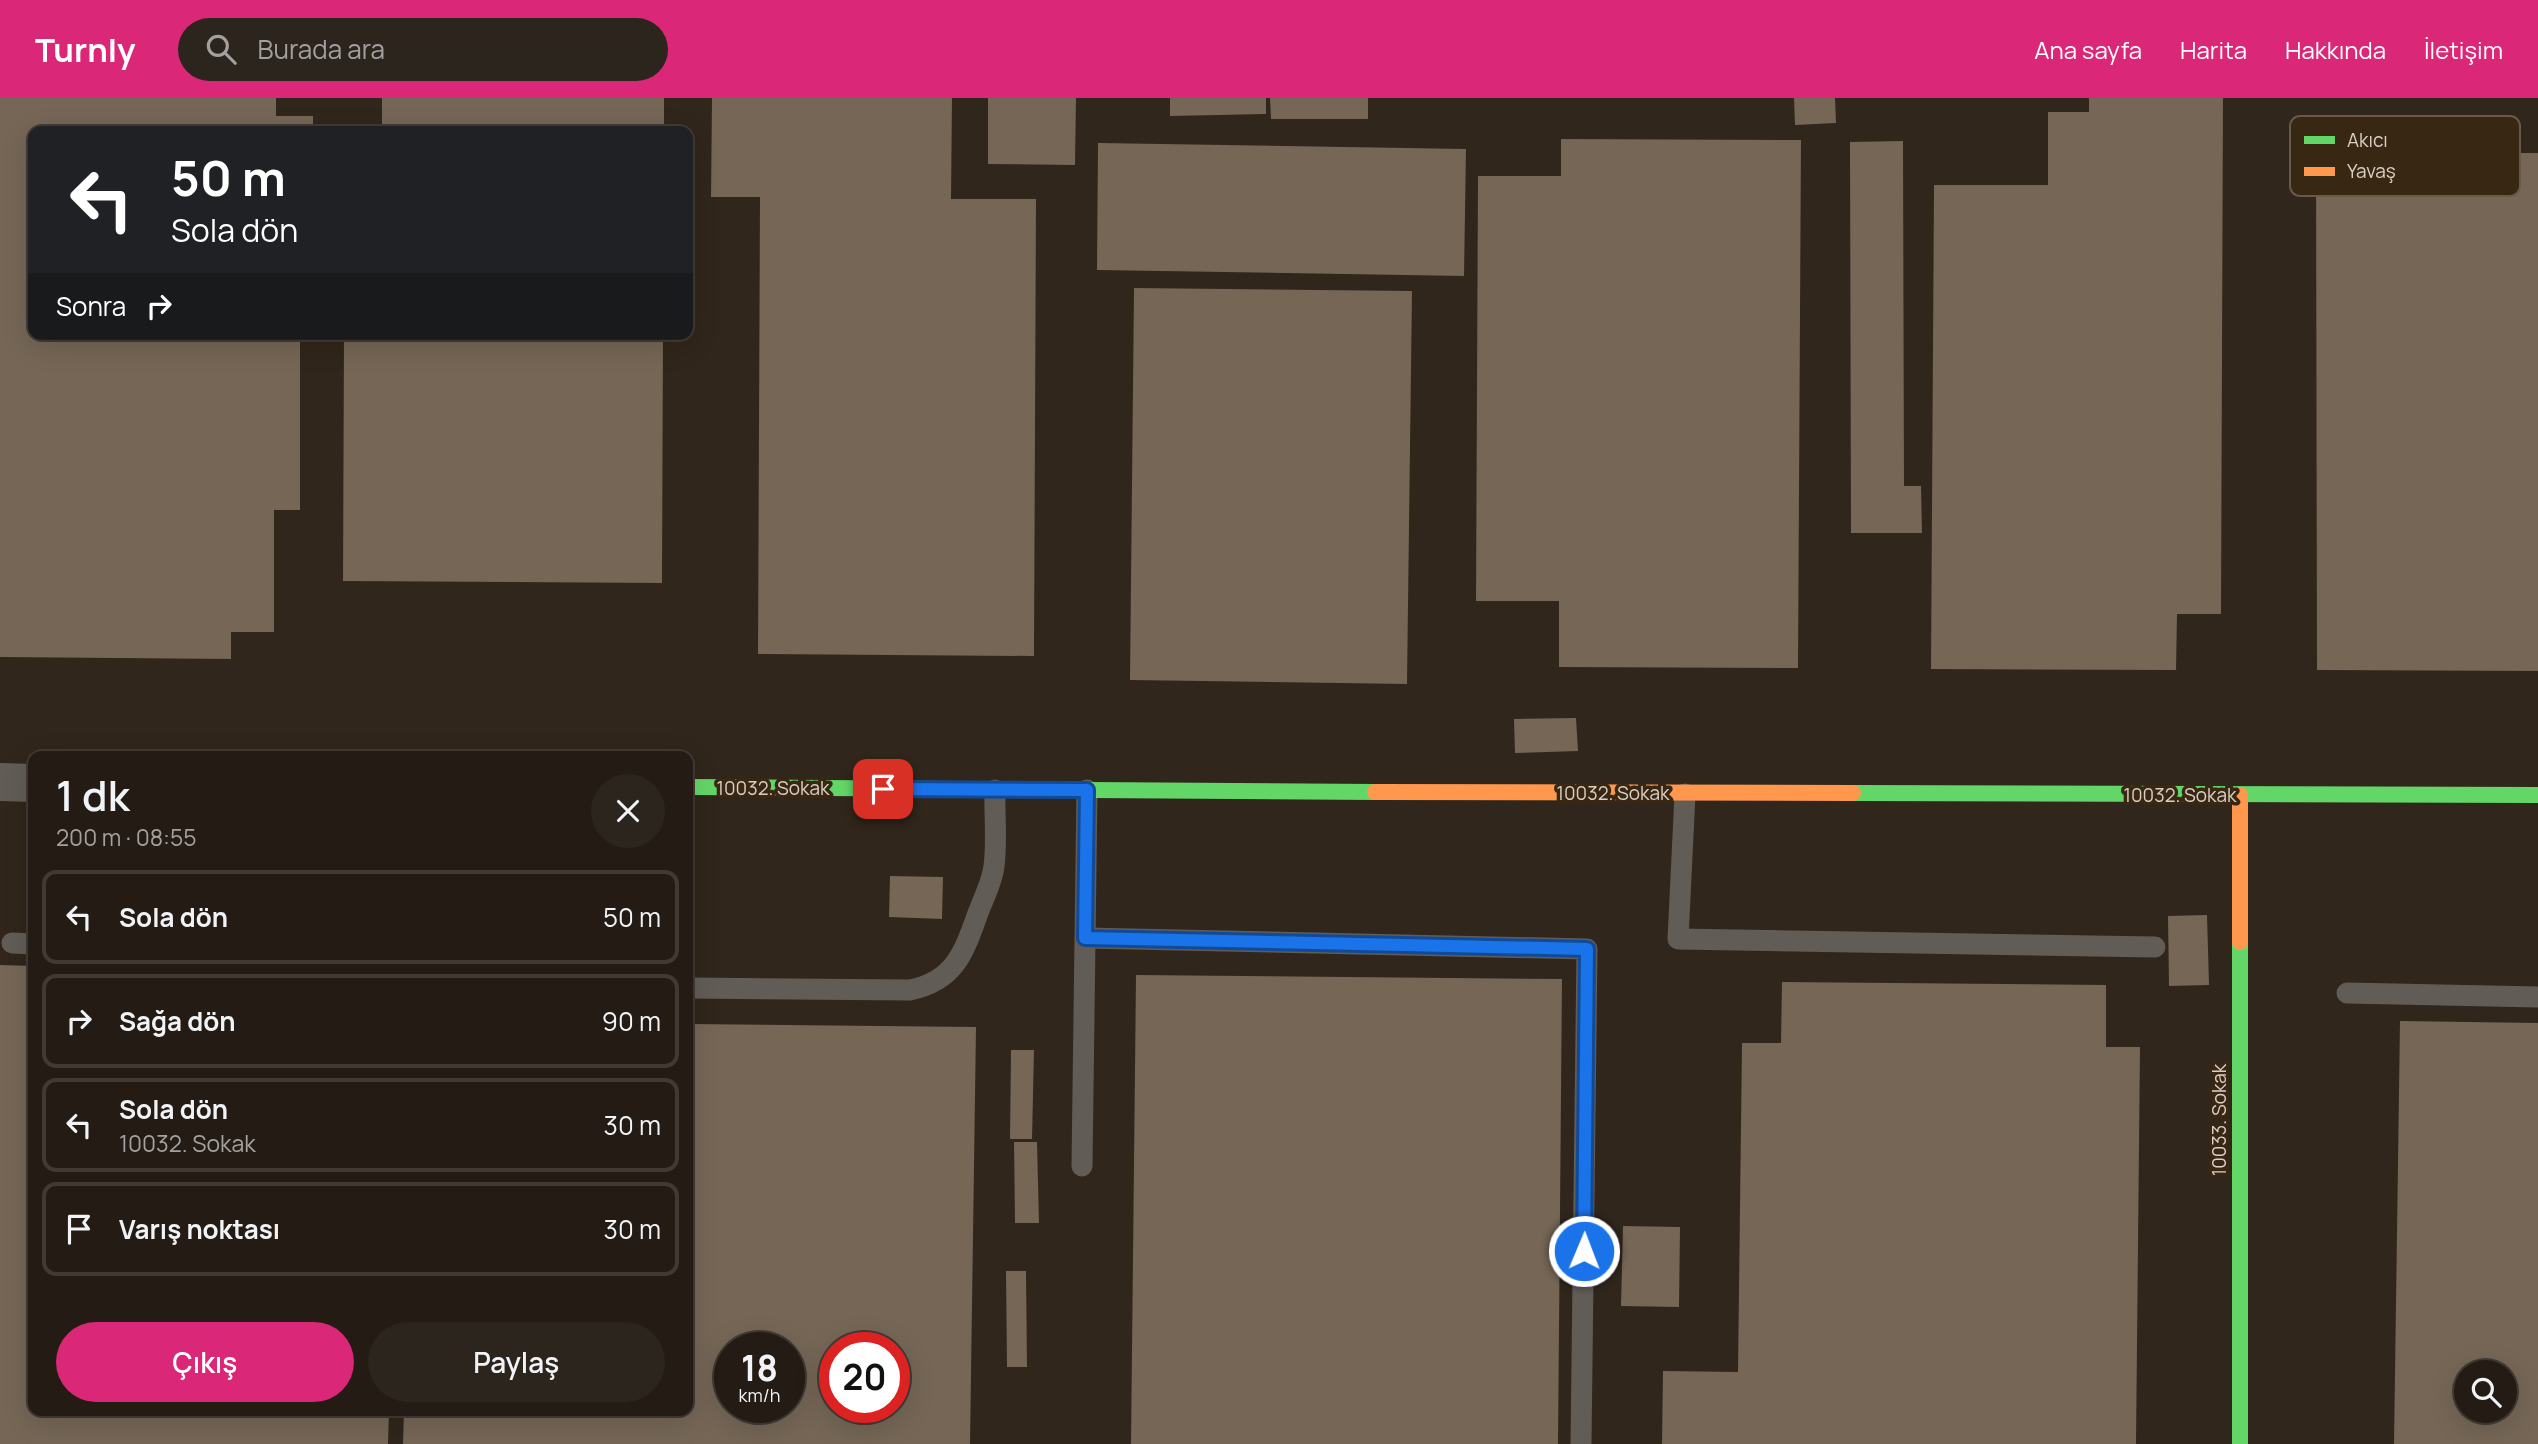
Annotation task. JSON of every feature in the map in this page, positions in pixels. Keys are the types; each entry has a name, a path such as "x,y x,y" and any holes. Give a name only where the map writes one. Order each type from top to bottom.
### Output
{"street":[{"path":"0,782 28,783"},
{"name":"10032. Sokak","path":"693,788 2538,795"},
{"name":"10033. Sokak","path":"2239,1444 2241,795"}],"lane":[{"path":"693,988 910,990 937,981 952,969 963,954 993,871 995,790"},
{"path":"1082,1166 1087,790"},
{"path":"1685,793 1678,939 2155,947"},
{"path":"1085,938 1587,949 1581,1444"},
{"path":"12,943 28,944"},
{"path":"2347,993 2538,998"}],"building":[{"path":"0,98 276,98 276,116 313,116 313,126 28,126 28,340 300,340 300,510 274,510 274,632 231,632 231,659 0,657"},
{"path":"382,98 664,98 664,126 382,126"},
{"path":"712,98 952,98 951,199 1036,199 1034,656 758,654 760,197 711,197"},
{"path":"988,98 1076,98 1075,165 988,164"},
{"path":"1170,98 1266,98 1266,114 1170,116"},
{"path":"1270,98 1368,98 1368,119 1271,119"},
{"path":"1794,98 1835,98 1836,123 1795,125"},
{"path":"2089,98 2223,98 2221,614 2177,614 2176,670 1931,669 1934,185 2048,185 2048,112 2089,112"},
{"path":"1561,139 1801,140 1798,668 1559,667 1559,601 1476,601 1478,176 1561,176"},
{"path":"1903,141 1904,486 1921,486 1922,533 1851,533 1850,142"},
{"path":"1098,143 1466,149 1464,276 1097,270"},
{"path":"2520,153 2538,153 2538,671 2317,670 2316,196 2520,196"},
{"path":"1134,288 1412,291 1407,684 1130,680"},
{"path":"344,340 663,340 662,583 343,581"},
{"path":"1576,718 1578,751 1515,753 1514,719"},
{"path":"890,876 943,877 942,919 889,917"},
{"path":"2207,915 2209,985 2169,986 2168,916"},
{"path":"0,965 28,966 28,1416 389,1416 388,1444 0,1444"},
{"path":"1136,975 1562,979 1558,1444 1131,1444"},
{"path":"1782,982 2106,985 2106,1047 2140,1047 2136,1444 1662,1444 1663,1371 1738,1372 1742,1043 1781,1043"},
{"path":"2400,1021 2538,1023 2538,1444 2394,1444"},
{"path":"693,1024 976,1027 970,1444 403,1444 404,1416 693,1416"},
{"path":"1011,1050 1034,1050 1032,1139 1010,1139"},
{"path":"1014,1142 1037,1142 1039,1223 1015,1223"},
{"path":"1623,1226 1680,1227 1679,1307 1621,1306"},
{"path":"1006,1271 1026,1271 1027,1367 1007,1367"}],"traffic: fast":[{"path":"693,787 1375,792"},
{"path":"1853,793 2538,795"},
{"path":"2240,942 2240,1444"}],"traffic: slow":[{"path":"1375,792 1853,793"},
{"path":"2240,795 2240,942"}],"route":[{"path":"883,789 1087,790 1085,938 1587,949 1584,1251"}]}
